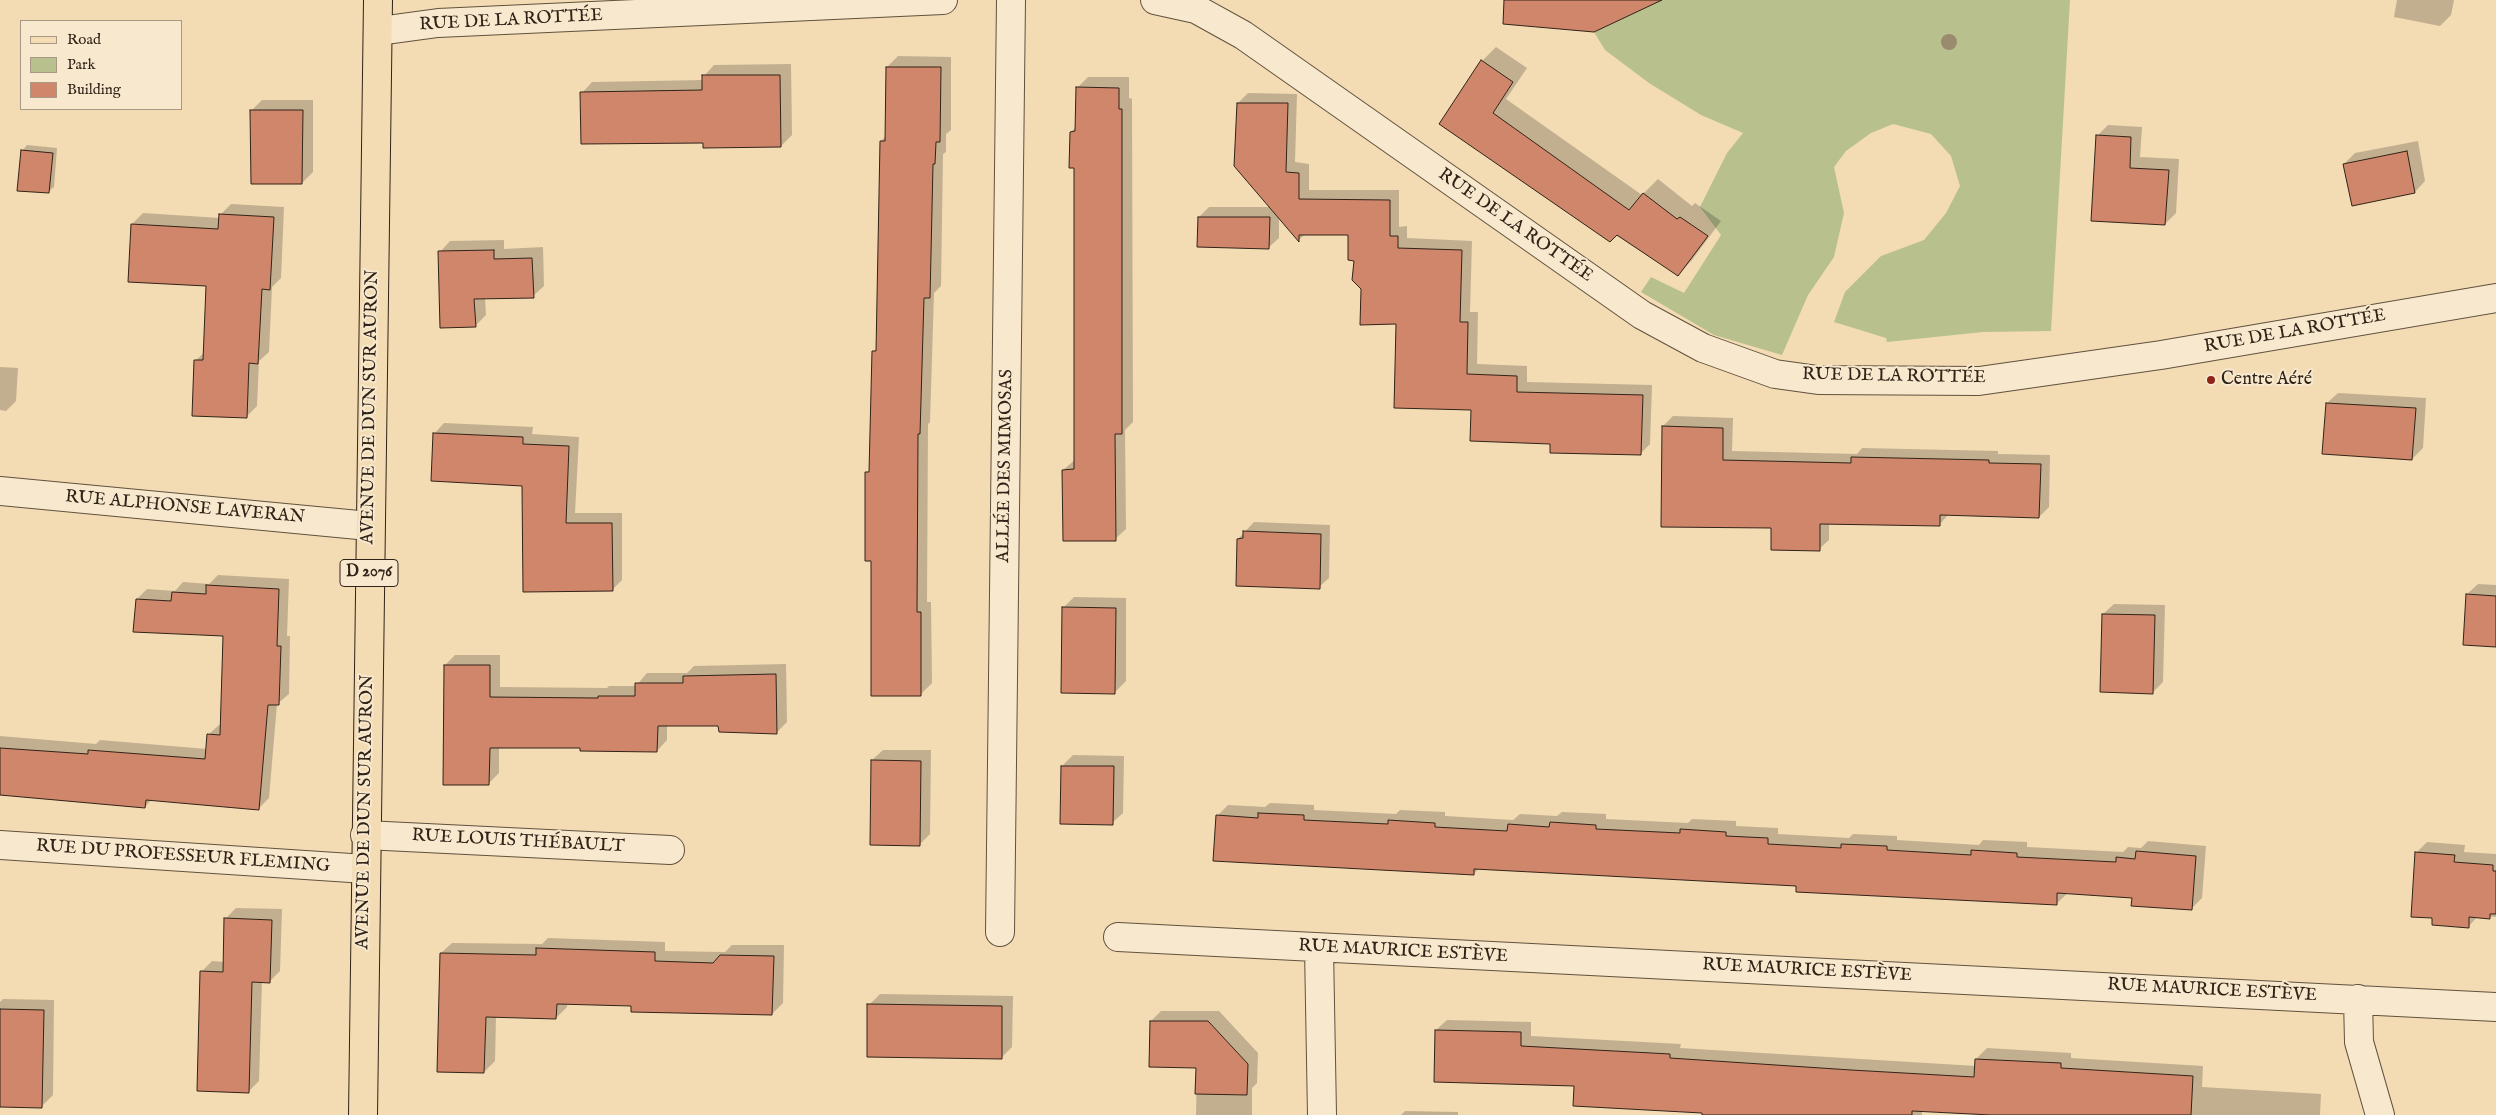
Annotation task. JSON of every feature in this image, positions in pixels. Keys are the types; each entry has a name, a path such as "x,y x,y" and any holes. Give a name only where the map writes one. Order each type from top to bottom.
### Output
{"main road":[{"name":"AVENUE DE DUN SUR AURON","path":"363,1115 369,526 375,114 379,31 378,0"}],"street":[{"name":"RUE DE LA ROTTÉE","path":"379,31 438,23 943,0"},
{"name":"ALLÉE DES MIMOSAS","path":"1000,932 1011,0"},
{"name":"RUE DE LA ROTTÉE","path":"1155,0 1196,9 1244,35 1642,315 1703,348 1775,374 1818,380 1978,380 2161,355 2496,298"},
{"name":"RUE ALPHONSE LAVERAN","path":"0,491 369,526"},
{"name":"RUE LOUIS THÉBAULT","path":"366,835 670,850"},
{"name":"RUE DU PROFESSEUR FLEMING","path":"0,844 366,869"},
{"name":"RUE MAURICE ESTÈVE","path":"1118,938 2496,1007"},
{"path":"1319,948 1322,1115"},
{"path":"2358,999 2358,1042 2380,1115"}],"green space":[{"path":"1608,0 2070,0 2051,331 1983,332 1887,342 1886,338 1834,322 1845,292 1881,256 1924,240 1946,213 1960,186 1951,156 1931,134 1893,124 1871,133 1846,151 1834,167 1844,213 1834,257 1808,295 1782,355 1714,335 1641,292 1651,277 1684,293 1721,235 1700,207 1727,153 1743,133 1701,115 1649,83 1605,50 1594,32 1608,25"}],"building":[{"path":"1504,0 1662,0 1594,32 1503,24"},
{"path":"1481,60 1513,82 1493,113 1629,210 1643,193 1677,219 1680,217 1708,236 1678,276 1617,235 1610,242 1439,124"},
{"path":"886,67 941,67 940,142 936,142 935,164 933,164 930,298 924,298 920,434 918,434 917,612 921,612 921,696 871,696 871,561 865,561 865,472 869,472 872,351 876,351 880,141 885,141"},
{"path":"702,75 780,75 781,147 703,148 703,143 581,144 580,92 702,90"},
{"path":"1076,87 1119,88 1119,109 1122,109 1122,434 1115,434 1116,541 1063,541 1062,470 1074,469 1074,168 1069,168 1070,132 1075,131"},
{"path":"1237,103 1288,103 1286,172 1299,173 1299,199 1390,200 1390,236 1398,236 1398,248 1462,250 1460,322 1468,322 1467,374 1517,376 1517,392 1643,395 1641,455 1550,453 1550,444 1470,441 1471,410 1394,408 1396,324 1360,325 1361,289 1352,280 1354,261 1348,260 1348,235 1299,235 1299,242 1234,166"},
{"path":"250,110 303,110 302,184 251,184"},
{"path":"2096,135 2131,137 2130,168 2169,170 2165,225 2091,221"},
{"path":"21,150 53,153 49,193 17,191"},
{"path":"2407,151 2415,193 2352,206 2343,164"},
{"path":"219,214 274,217 270,290 262,289 258,364 249,363 247,418 192,416 194,360 203,360 206,286 128,282 131,224 218,229"},
{"path":"1198,217 1270,217 1269,249 1197,247"},
{"path":"494,250 494,259 532,258 534,298 474,299 476,327 440,328 438,251"},
{"path":"2326,403 2416,408 2412,460 2322,454"},
{"path":"1662,426 1723,428 1723,460 1851,463 1851,457 1989,460 1989,463 2041,464 2039,518 1940,515 1940,526 1820,524 1820,551 1771,550 1771,528 1661,527"},
{"path":"433,433 523,437 523,444 569,446 566,523 612,523 613,591 523,592 522,486 431,481"},
{"path":"1243,531 1321,534 1320,589 1236,586 1237,539 1243,538"},
{"path":"206,585 279,589 277,646 281,646 279,705 268,705 259,810 146,800 145,808 0,795 0,748 88,754 88,750 205,759 207,734 220,735 223,636 133,632 136,599 171,601 172,592 206,594"},
{"path":"2466,594 2496,596 2496,647 2463,645"},
{"path":"1062,607 1116,608 1115,694 1061,693"},
{"path":"2102,614 2155,615 2153,694 2100,692"},
{"path":"444,665 490,665 490,697 598,698 598,696 635,696 635,683 683,683 683,676 776,674 777,734 719,732 718,726 658,726 657,752 580,751 580,748 490,748 489,785 443,785"},
{"path":"871,760 921,761 920,846 870,845"},
{"path":"1061,766 1114,766 1113,825 1060,824"},
{"path":"1258,813 1304,815 1304,820 1388,824 1388,820 1435,823 1435,827 1507,831 1508,824 1549,827 1550,822 1596,825 1596,829 1680,833 1680,829 1726,832 1726,836 1768,838 1768,844 1841,848 1841,844 1887,846 1887,850 1971,855 1971,850 2017,853 2017,857 2116,862 2116,857 2135,859 2136,851 2196,856 2192,910 2131,906 2132,898 2057,893 2057,905 1796,892 1796,886 1570,874 1474,869 1474,875 1213,861 1216,815 1258,818"},
{"path":"2415,852 2455,855 2454,862 2493,865 2493,871 2496,871 2496,914 2490,914 2490,919 2469,917 2469,928 2432,925 2432,918 2411,917"},
{"path":"224,918 272,920 270,983 252,982 249,1093 197,1091 200,971 223,972"},
{"path":"536,948 655,952 655,961 713,963 720,955 774,956 772,1015 631,1012 631,1006 557,1004 556,1019 486,1017 484,1073 437,1072 440,953 536,955"},
{"path":"867,1004 1002,1006 1002,1059 867,1057"},
{"path":"0,1009 44,1010 42,1108 0,1107"},
{"path":"1150,1021 1208,1021 1248,1064 1247,1095 1195,1094 1196,1068 1149,1067"},
{"path":"1435,1030 1521,1032 1521,1046 1670,1054 1670,1058 1851,1070 1974,1077 1975,1059 2061,1063 2061,1068 2193,1076 2191,1115 1991,1115 1912,1111 1912,1115 1702,1115 1702,1113 1573,1106 1574,1086 1434,1082"}],"place":[{"name":"Centre Aéré","path":"2211,380"}]}
